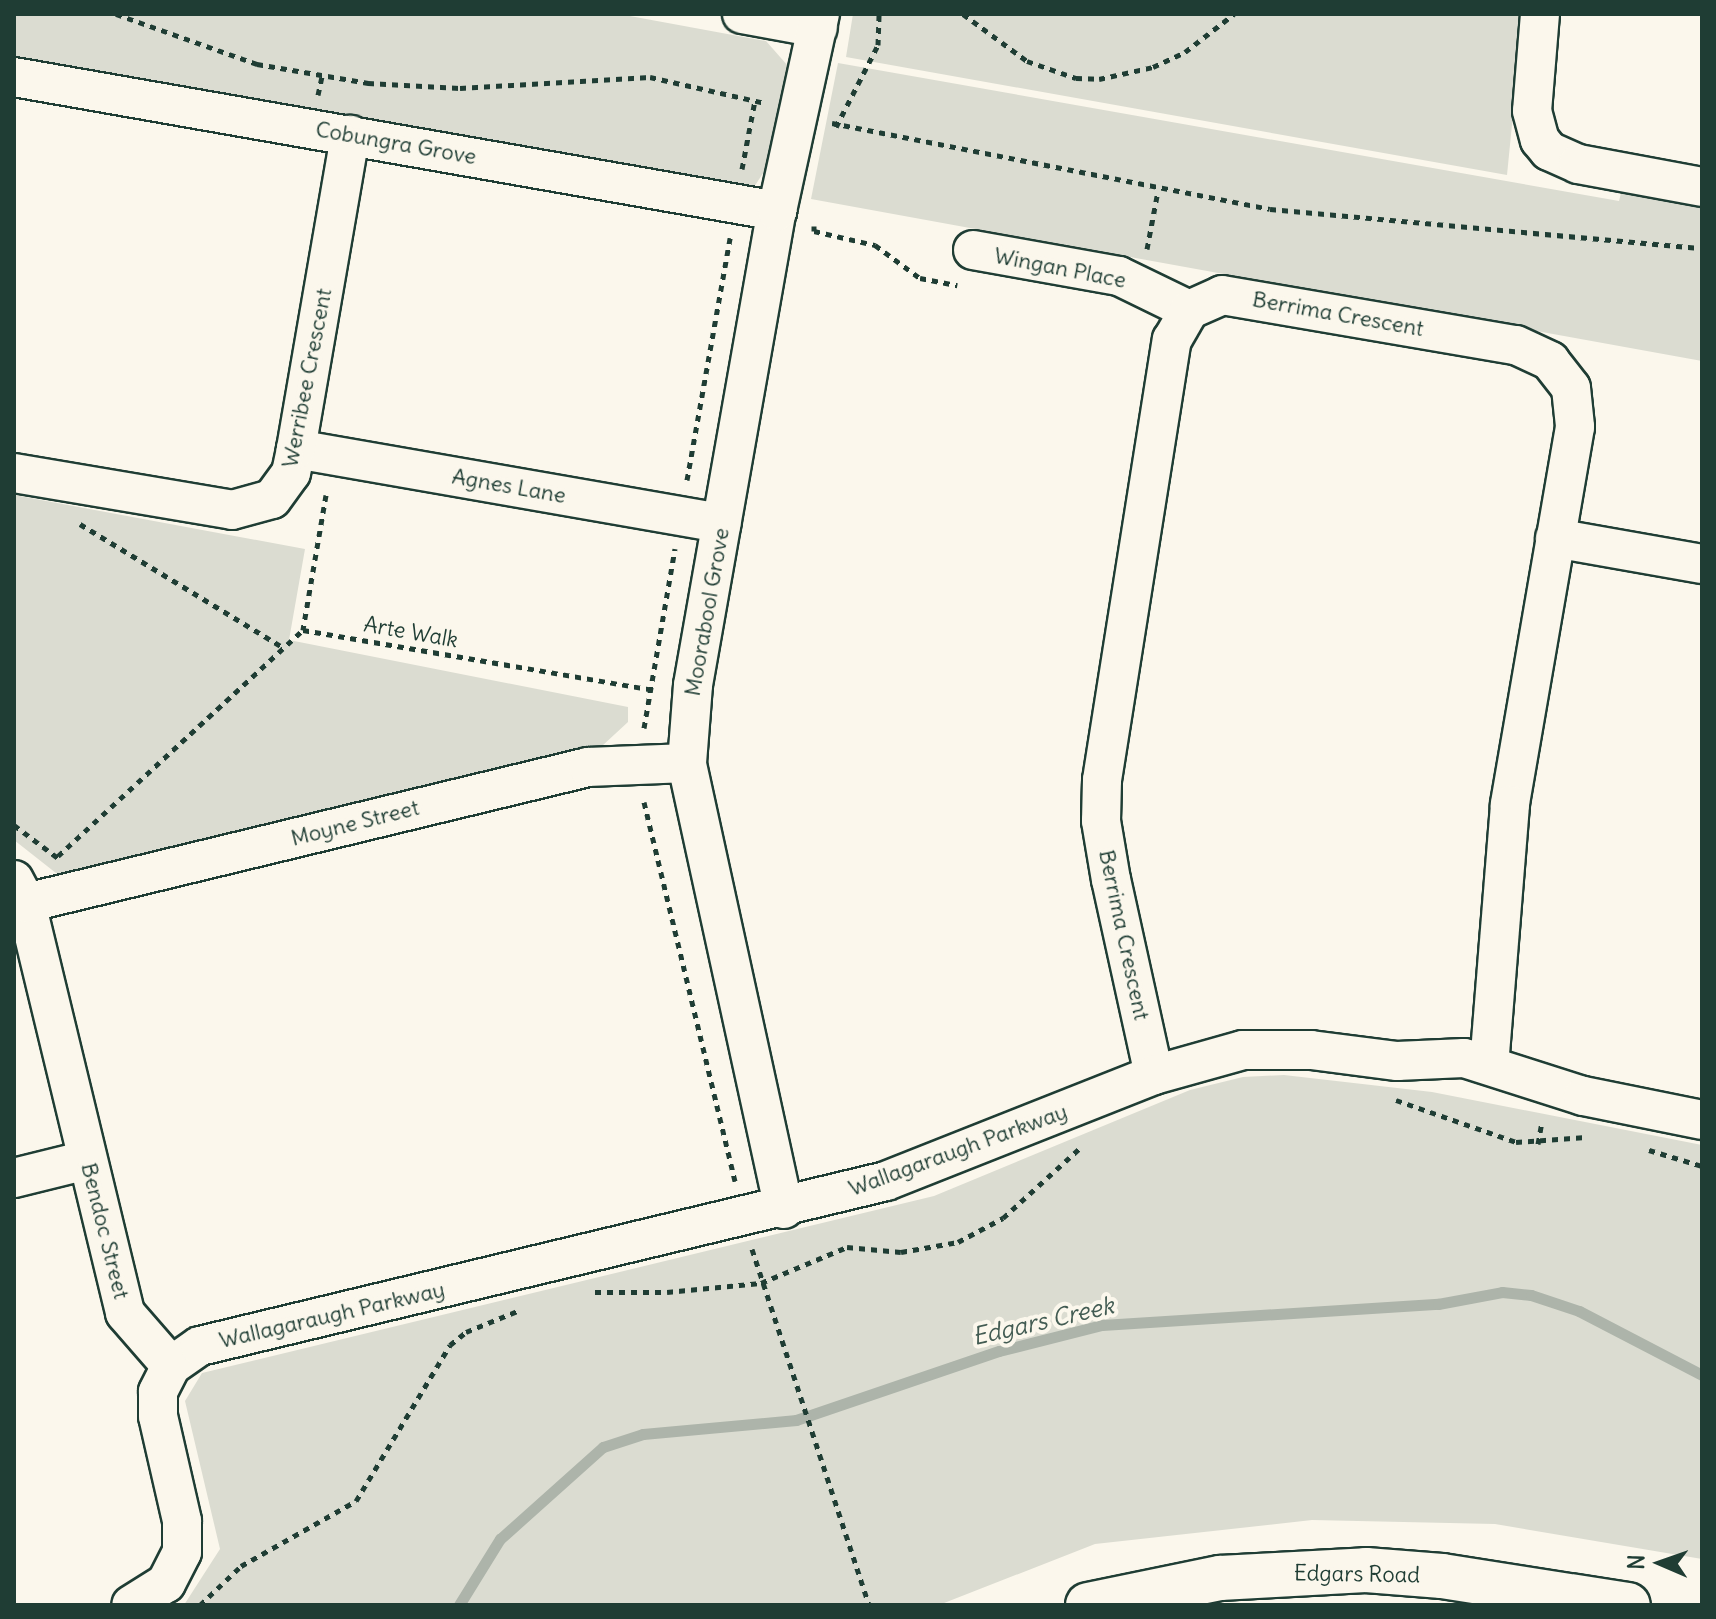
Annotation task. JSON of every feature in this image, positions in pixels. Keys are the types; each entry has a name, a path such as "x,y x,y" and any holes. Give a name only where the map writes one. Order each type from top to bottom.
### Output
{"main road":[{"name":"Edgars Road","path":"1088,1605 1220,1578 1366,1570 1442,1576 1628,1605"}],"street":[{"path":"742,14 819,21"},
{"path":"1540,14 1532,111 1540,140 1549,151 1578,164 1702,187"},
{"name":"Moorabool Grove","path":"784,1209 687,763 693,685 777,211 819,21"},
{"name":"Cobungra Grove","path":"14,77 777,211"},
{"name":"Werribee Crescent","path":"14,473 232,510 272,499 291,473 350,135"},
{"name":"Wingan Place","path":"973,250 1119,276 1189,310"},
{"name":"Berrima Crescent","path":"1154,1075 1111,880 1101,821 1102,780 1172,340 1189,310 1222,295 1494,340 1550,361 1562,373 1574,402 1555,538 1510,805 1489,1064"},
{"name":"Agnes Lane","path":"296,449 722,523"},
{"path":"1555,538 1702,564"},
{"name":"Moyne Street","path":"20,891 64,894 588,767 687,763"},
{"name":"Bendoc Street","path":"20,891 125,1313 171,1366"},
{"name":"Wallagaraugh Parkway","path":"171,1366 200,1346 784,1209 886,1181 1205,1057 1274,1048 1397,1061 1464,1058 1583,1096 1702,1120"},
{"path":"14,1178 87,1160"},
{"path":"131,1605 153,1595 176,1567 182,1521 157,1402 171,1366"}],"path":[{"path":"116,14 257,64 352,81 460,88 650,77 721,90 837,124 1270,209 1702,248"},
{"path":"837,124 878,45 879,14"},
{"path":"963,14 1027,61 1076,78 1099,79 1153,67 1185,52 1234,14"},
{"path":"58,856 303,630 326,495"},
{"path":"65,516 284,648"},
{"name":"Arte Walk","path":"303,630 649,689"},
{"path":"14,825 58,856 64,894"},
{"path":"1386,1098 1516,1142 1597,1135"},
{"path":"591,1292 761,1283 847,1247 901,1252 958,1242 1003,1218 1065,1156 1093,1140"},
{"path":"1642,1148 1702,1166"},
{"path":"200,1605 241,1566 356,1501 450,1345 466,1332 533,1305"},
{"path":"769,1307 869,1605"}],"shaded area":[{"path":"14,14 619,14 766,41 788,66 769,164 754,187 14,65"},
{"path":"853,14 1523,14 1507,175 846,57"},
{"path":"838,63 1619,201 1622,189 1702,204 1702,361 811,199"},
{"path":"14,495 305,549 289,640 628,707 628,722 602,746 61,877 14,840"},
{"path":"1284,1075 1432,1092 1702,1145 1702,1559 1495,1524 1312,1520 1095,1544 939,1605 184,1605 220,1549 185,1401 202,1373 934,1196 1190,1090 1243,1077"}],"waterway":[{"name":"Edgars Creek","path":"459,1605 500,1539 603,1447 643,1434 796,1420 999,1351 1102,1325 1438,1304 1502,1292 1531,1295 1579,1311 1702,1375"}]}
